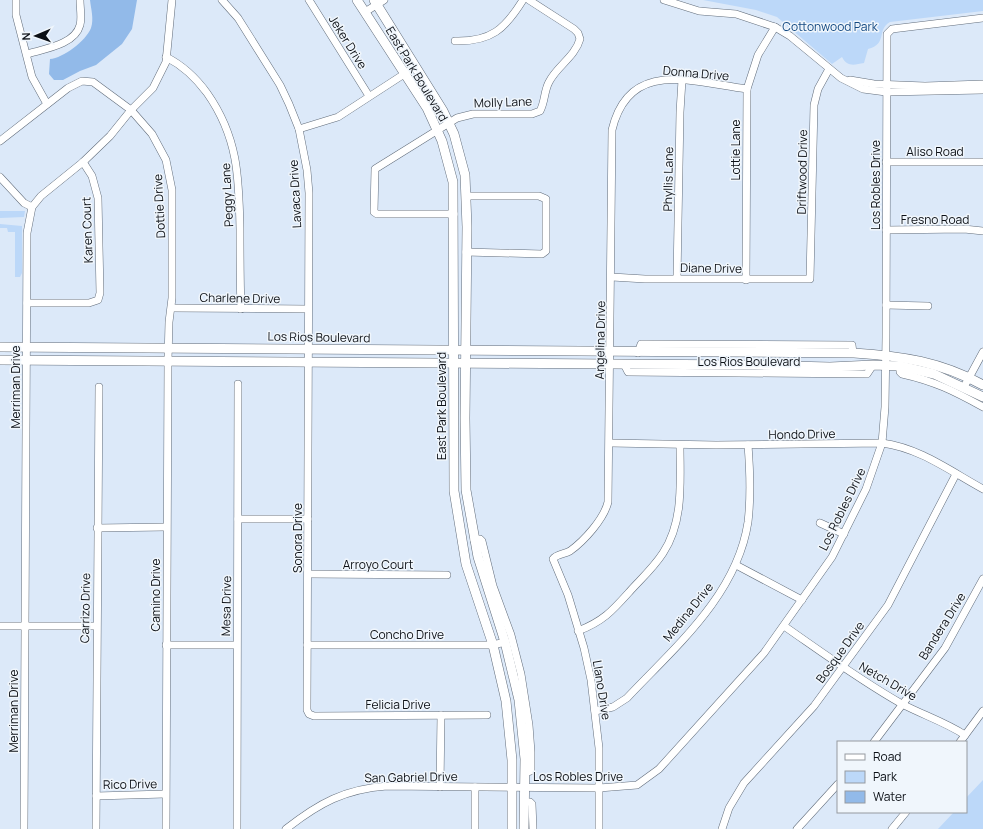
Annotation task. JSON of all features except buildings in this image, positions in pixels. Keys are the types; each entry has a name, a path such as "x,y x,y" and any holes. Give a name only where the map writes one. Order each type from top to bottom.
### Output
{"main road":[{"name":"East Park Boulevard","path":"357,0 427,108 437,129 446,154 453,182 454,491 466,564 493,645 508,714 512,760 512,829"},
{"name":"East Park Boulevard","path":"378,2 415,67 449,121 460,154 467,196 466,490 474,540 488,593 506,642 519,700 525,773 524,829"},
{"path":"454,252 466,252"},
{"name":"Los Rios Boulevard","path":"0,347 853,353 902,356 929,363 969,377 983,385"},
{"path":"368,350 368,362"},
{"path":"545,363 547,351"},
{"name":"Los Rios Boulevard","path":"0,360 309,361 830,367 885,365 900,366 934,374 983,398"},
{"path":"454,491 466,490"}],"street":[{"path":"0,141 47,104 32,77 16,15 16,0"},
{"path":"26,54 69,39 78,32 80,24 80,0"},
{"path":"0,177 20,199 32,207 52,187 83,162 110,136 131,110 153,88 161,75 166,57 172,0"},
{"name":"Lavaca Drive","path":"222,0 238,18 280,85 299,129 307,170 309,193 309,361"},
{"name":"Jeker Drive","path":"309,0 369,96"},
{"path":"455,41 476,40 496,32 511,19 523,0"},
{"name":"Molly Lane","path":"454,214 377,214 374,212 375,169 449,121 473,114 538,113 541,109 549,81 573,52 580,40 578,33 574,29 529,0"},
{"path":"664,0 699,10 736,14 774,27 790,36 829,69 863,89 983,84"},
{"path":"365,12 378,2"},
{"name":"Los Robles Drive","path":"524,788 600,788 637,785 659,769 760,658 832,557 866,489 882,443 886,305 887,34 892,29 983,18"},
{"name":"Lottie Lane","path":"746,280 746,89 758,55 774,27"},
{"name":"Peggy Lane","path":"166,57 176,62 202,86 223,117 230,135 238,173 241,309"},
{"path":"299,129 338,116 415,67"},
{"name":"Driftwood Drive","path":"810,279 814,105 818,89 829,69"},
{"name":"Donna Drive","path":"625,98 638,88 655,81 666,79 746,89"},
{"name":"Phyllis Lane","path":"677,278 682,80"},
{"name":"Dottie Drive","path":"47,104 68,88 82,81 93,82 131,110 152,134 166,160 170,175 172,308 169,322 168,360"},
{"path":"886,88 983,90"},
{"name":"Angelina Drive","path":"553,559 555,556 571,550 602,517 608,502 612,277 612,130 618,109 625,98"},
{"name":"Karen Court","path":"27,303 89,303 98,300 100,293 98,198 92,176 83,162"},
{"name":"Aliso Road","path":"886,162 983,162"},
{"path":"466,252 542,254 546,251 546,199 539,196 467,196"},
{"name":"Merriman Drive","path":"24,829 27,233 32,207"},
{"name":"Fresno Road","path":"886,230 964,229 983,231"},
{"name":"Diane Drive","path":"612,277 746,280 810,279"},
{"path":"886,305 928,306"},
{"name":"Charlene Drive","path":"172,308 308,309"},
{"path":"964,388 983,352"},
{"name":"Camino Drive","path":"166,829 166,527 168,360"},
{"name":"Sonora Drive","path":"309,361 307,645 307,710 309,714"},
{"path":"900,366 900,372 902,374 926,380 950,389 983,407"},
{"name":"Mesa Drive","path":"237,829 236,645 238,384"},
{"name":"Carrizo Drive","path":"96,829 98,387"},
{"name":"Hondo Drive","path":"610,443 680,445 882,443 895,445 923,455 983,489"},
{"path":"578,631 602,620 610,613 655,565 671,539 679,510 680,445"},
{"name":"Medina Drive","path":"595,711 613,707 627,698 716,599 736,565 748,522 750,468 748,445"},
{"name":"Bosque Drive","path":"722,829 729,808 744,783 814,706 843,668 898,588 956,474"},
{"path":"238,519 308,519"},
{"path":"820,522 844,534"},
{"path":"97,528 166,527"},
{"name":"East Park Boulevard","path":"474,540 480,539 482,542 493,586 511,635 518,661 525,698 531,752 530,771 525,773"},
{"name":"Llano Drive","path":"553,559 568,595 591,680 595,711 600,788 599,829"},
{"path":"736,565 802,600"},
{"name":"Arroyo Court","path":"308,574 447,575"},
{"name":"Bandera Drive","path":"875,741 945,648 983,579"},
{"path":"0,626 96,626"},
{"name":"Netch Drive","path":"784,626 843,668 903,704 936,718 965,735"},
{"name":"Concho Drive","path":"307,645 493,645 506,642"},
{"path":"166,645 236,645"},
{"path":"961,741 983,711"},
{"name":"Felicia Drive","path":"309,714 314,716 487,716"},
{"path":"440,787 441,715"},
{"path":"797,829 837,785"},
{"path":"475,787 475,829"},
{"name":"San Gabriel Drive","path":"286,829 312,809 329,800 364,788 524,788"},
{"name":"Rico Drive","path":"96,796 165,794"},
{"path":"524,802 530,802 532,804 533,829"},
{"path":"892,829 905,813"}],"green space":[{"name":"Cottonwood Park","path":"703,0 983,0 983,11 890,22 883,29 878,44 868,49 864,63 854,65 846,62 842,57 832,64 777,17 756,10"},
{"path":"0,211 25,211 24,217 0,218"},
{"path":"0,224 22,226 22,273 20,277 15,277 15,232 8,232 7,228 0,228"},
{"path":"983,780 983,829 938,829 953,813 967,813 967,797"}],"water":[{"path":"90,0 137,0 132,29 122,44 96,65 63,80 54,80 49,74 50,59 61,56 74,48 91,28 92,18"}]}
